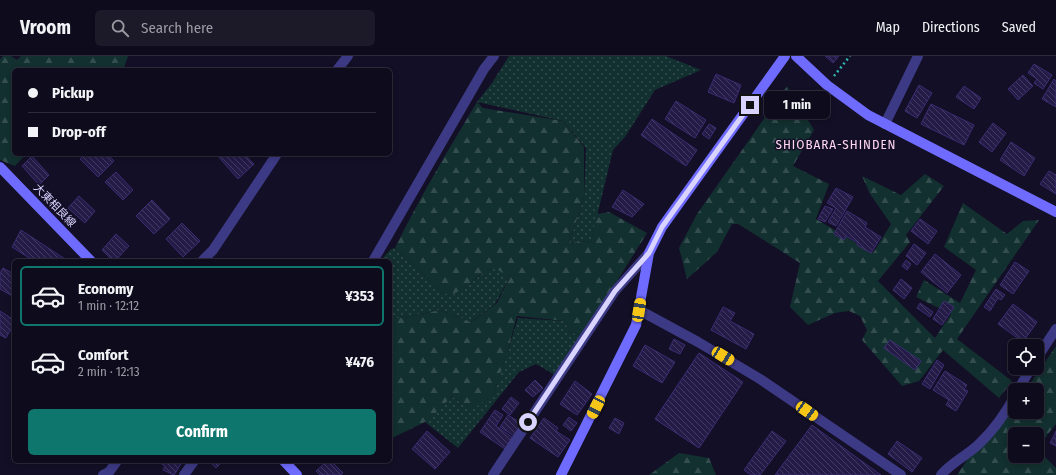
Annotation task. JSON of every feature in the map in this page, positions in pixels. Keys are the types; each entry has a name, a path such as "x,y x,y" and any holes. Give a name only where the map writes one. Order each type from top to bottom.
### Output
{"street":[{"path":"339,68 348,56"},
{"path":"374,259 484,70 494,56"},
{"path":"493,475 615,291 649,253 662,227 785,56"},
{"path":"796,56 827,85 868,115 1056,212"},
{"path":"885,124 918,56"},
{"path":"204,259 213,250 276,156"},
{"name":"大東相良線","path":"0,167 89,259"},
{"path":"561,475 636,325 649,253"},
{"path":"639,310 698,342 760,379 901,475"},
{"path":"1044,347 1056,329"},
{"path":"941,475 979,444 999,422 1008,407"},
{"path":"103,475 109,472 116,463"},
{"path":"184,475 193,463"},
{"path":"286,463 297,475"}],"path":[{"path":"827,85 850,56"}],"green space":[{"path":"3,56 11,56 17,60 21,56 128,56 124,68 12,68 12,156 24,156 15,166 0,160 0,59"},
{"path":"509,56 666,56 701,70 655,90 625,137 613,150 591,241 569,243 584,197 586,148 563,121 477,102 492,83"},
{"path":"787,86 814,130 793,166 829,184 816,219 873,253 891,224 870,194 862,176 901,195 925,174 944,186 906,235 910,242 878,281 935,338 951,314 916,297 924,280 960,303 976,270 944,247 963,203 1007,234 1023,221 1039,220 957,339 1012,381 1008,383 1008,386 999,398 943,350 919,381 902,386 862,340 867,330 860,316 849,311 835,313 808,325 790,307 800,263 738,224 732,224 717,252 687,279 679,248 697,214"},
{"path":"477,102 483,108 563,121 584,147 584,197 569,243 591,241 597,214 609,212 647,233 599,310 580,335 570,332 564,321 517,316 494,393 474,409 462,404 452,396 429,420 392,438 392,320 441,310 471,322 497,303 510,277 496,269 490,270 484,272 462,290 451,294 443,294 395,248 424,192"},
{"path":"395,248 443,294 465,288 485,271 496,268 510,277 495,304 471,322 441,310 392,320 392,259 382,259 391,249"},
{"path":"518,318 564,321 570,332 580,335 555,375 536,364 519,372 458,448 425,422 452,396 462,404 494,393"},
{"path":"1056,346 1056,424 1044,439 1044,427 1008,427 1008,463 1044,463 1044,456 1056,468 1056,475 957,475 969,457 1008,412 1008,419 1044,419 1044,383 1031,383 1036,375 1044,375 1044,364"},
{"path":"679,453 709,458 716,475 649,475"}],"building":[{"path":"825,56 839,56 833,63"},
{"path":"1034,64 1052,75 1043,89 1034,83 1037,79 1028,73"},
{"path":"716,74 741,85 734,103 708,92"},
{"path":"1023,75 1033,86 1018,100 1008,89"},
{"path":"1054,79 1056,81 1056,107 1042,99"},
{"path":"919,85 932,93 917,118 905,111"},
{"path":"964,86 981,98 974,109 956,97"},
{"path":"676,101 706,120 695,138 665,119"},
{"path":"931,104 974,125 964,145 921,124"},
{"path":"652,119 697,150 686,166 641,135"},
{"path":"993,123 1006,133 992,152 979,142"},
{"path":"709,124 716,128 709,139 702,134"},
{"path":"1011,142 1035,158 1024,176 1000,160"},
{"path":"32,156 49,175 39,185 22,166"},
{"path":"83,156 109,156 114,161 98,177 80,159"},
{"path":"218,156 246,156 254,164 238,179"},
{"path":"1049,171 1056,175 1056,194 1040,184"},
{"path":"116,172 133,190 123,200 105,182"},
{"path":"836,188 853,197 836,226 828,222 836,208 827,203"},
{"path":"623,190 644,204 632,217 612,207"},
{"path":"79,196 95,211 85,223 68,208"},
{"path":"152,200 170,219 154,234 136,216"},
{"path":"825,206 833,209 825,222 818,219"},
{"path":"847,211 867,223 865,227 881,237 871,253 857,245 858,243 846,236 844,240 834,234"},
{"path":"920,219 937,231 928,244 911,231"},
{"path":"182,223 200,241 183,257 166,239"},
{"path":"21,230 65,259 31,259 12,247"},
{"path":"116,234 129,246 117,259 111,259 102,250"},
{"path":"914,244 926,253 917,265 906,256"},
{"path":"935,254 961,275 947,293 921,272"},
{"path":"906,260 911,264 907,270 902,266"},
{"path":"1015,262 1029,271 1013,294 1000,285"},
{"path":"3,268 12,273 12,296 0,289 0,273"},
{"path":"901,279 912,288 904,299 893,290"},
{"path":"996,289 1005,295 1001,300 998,298 990,311 984,307"},
{"path":"944,301 954,307 942,325 933,319"},
{"path":"920,303 933,312 930,317 917,308"},
{"path":"1013,304 1037,322 1025,339 1019,339 998,324"},
{"path":"723,307 735,313 730,321 754,334 746,349 711,330"},
{"path":"0,311 12,319 12,328 6,338 0,335"},
{"path":"674,339 685,345 680,354 669,349"},
{"path":"890,340 921,361 915,370 884,348"},
{"path":"645,345 675,362 662,383 633,366"},
{"path":"699,353 743,382 699,448 655,419"},
{"path":"937,360 944,365 930,389 922,384"},
{"path":"945,371 967,385 964,389 968,391 956,411 946,405 949,400 933,390"},
{"path":"535,380 543,388 533,397 525,390"},
{"path":"575,381 592,394 577,415 560,404"},
{"path":"511,397 519,403 510,415 502,409"},
{"path":"495,410 503,415 496,426 512,437 505,449 480,432"},
{"path":"508,415 524,425 516,437 500,427"},
{"path":"569,417 577,423 571,431 563,425"},
{"path":"544,418 558,428 556,431 570,440 558,457 530,438"},
{"path":"615,418 624,423 619,434 609,428"},
{"path":"812,425 881,475 775,475"},
{"path":"427,431 450,452 435,469 412,449"},
{"path":"772,431 786,441 760,475 751,475 744,470"},
{"path":"1056,431 1056,446 1050,443"},
{"path":"897,441 922,458 912,472 888,454"},
{"path":"160,463 182,463 174,475 163,470 165,466"},
{"path":"211,463 221,463 216,468"},
{"path":"325,463 333,463 343,473 341,475 320,475 316,471"}],"district":[{"name":"SHIOBARA-SHINDEN","path":"836,144"}],"route":[{"path":"528,422 615,291 649,253 662,227 750,105"}]}
